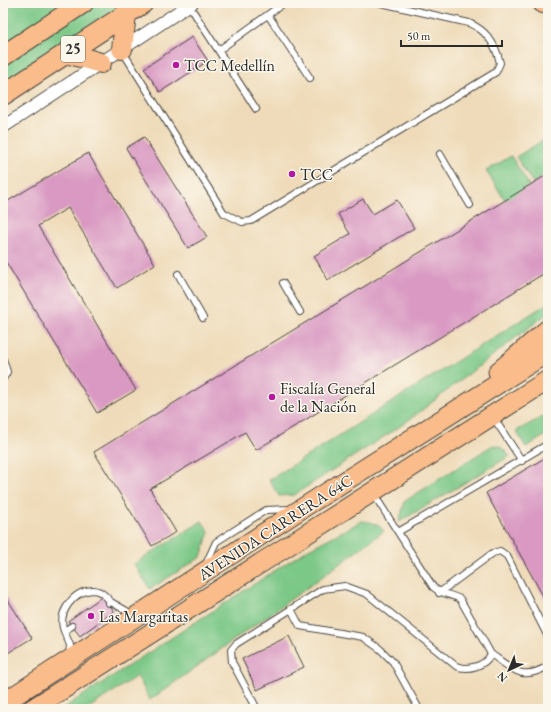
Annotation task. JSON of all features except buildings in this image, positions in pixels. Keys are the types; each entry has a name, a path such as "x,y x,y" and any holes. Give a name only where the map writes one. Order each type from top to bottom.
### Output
{"highway":[{"name":"25","path":"3,56 83,3"},
{"name":"25","path":"3,95 143,3"},
{"path":"543,3 548,4"},
{"path":"122,49 126,14"},
{"path":"66,53 101,63"}],"main road":[{"path":"449,414 548,329"},
{"name":"AVENIDA CARRERA 64C","path":"3,703 301,509 548,352"},
{"name":"AVENIDA CARRERA 64C","path":"32,709 548,380"},
{"path":"492,415 548,394"}],"street":[{"path":"3,127 191,4"}],"lane":[{"path":"218,50 284,3"},
{"path":"122,49 224,213 242,222 251,221 496,72 500,63 498,55 486,33 478,27 469,23 381,3"},
{"path":"191,4 218,50 256,109"},
{"path":"268,15 310,78"},
{"path":"440,154 470,205"},
{"path":"178,274 203,318"},
{"path":"283,283 300,312"},
{"path":"3,359 7,372 3,379"},
{"path":"492,415 522,461"},
{"path":"398,532 522,461 548,444"},
{"path":"372,492 433,588 439,593 452,595 460,599 491,654 516,671 528,675 538,672 548,666"},
{"path":"439,593 493,553 500,551 507,556 548,637"},
{"path":"257,709 232,662 231,650 236,644 323,589 345,586 367,594 456,666 463,670 474,667 488,659 491,654"},
{"path":"68,661 70,645 61,623 63,611 81,594 93,590 103,593 110,603 138,616"},
{"path":"291,609 300,626 363,637 380,649 393,662 419,709"},
{"path":"64,631 72,626"}],"green space":[{"path":"3,3 68,3 3,47"},
{"path":"95,3 125,3 3,83 3,64"},
{"path":"548,137 548,174 533,183 516,157"},
{"path":"511,156 531,188 507,203 486,171"},
{"path":"548,303 548,313 405,423 294,495 279,496 269,480"},
{"path":"548,414 548,434 526,447 516,431"},
{"path":"493,445 501,447 510,456 399,522 405,501"},
{"path":"202,521 209,532 201,557 150,589 134,564"},
{"path":"362,521 374,523 384,531 150,700 137,676 87,709 62,709 305,551"}],"place":[{"name":"TCC Medellín","path":"176,65"},
{"name":"TCC","path":"292,174"},
{"name":"Fiscalía General de la Nación","path":"272,397"},
{"name":"Las Margaritas","path":"91,616"}]}
